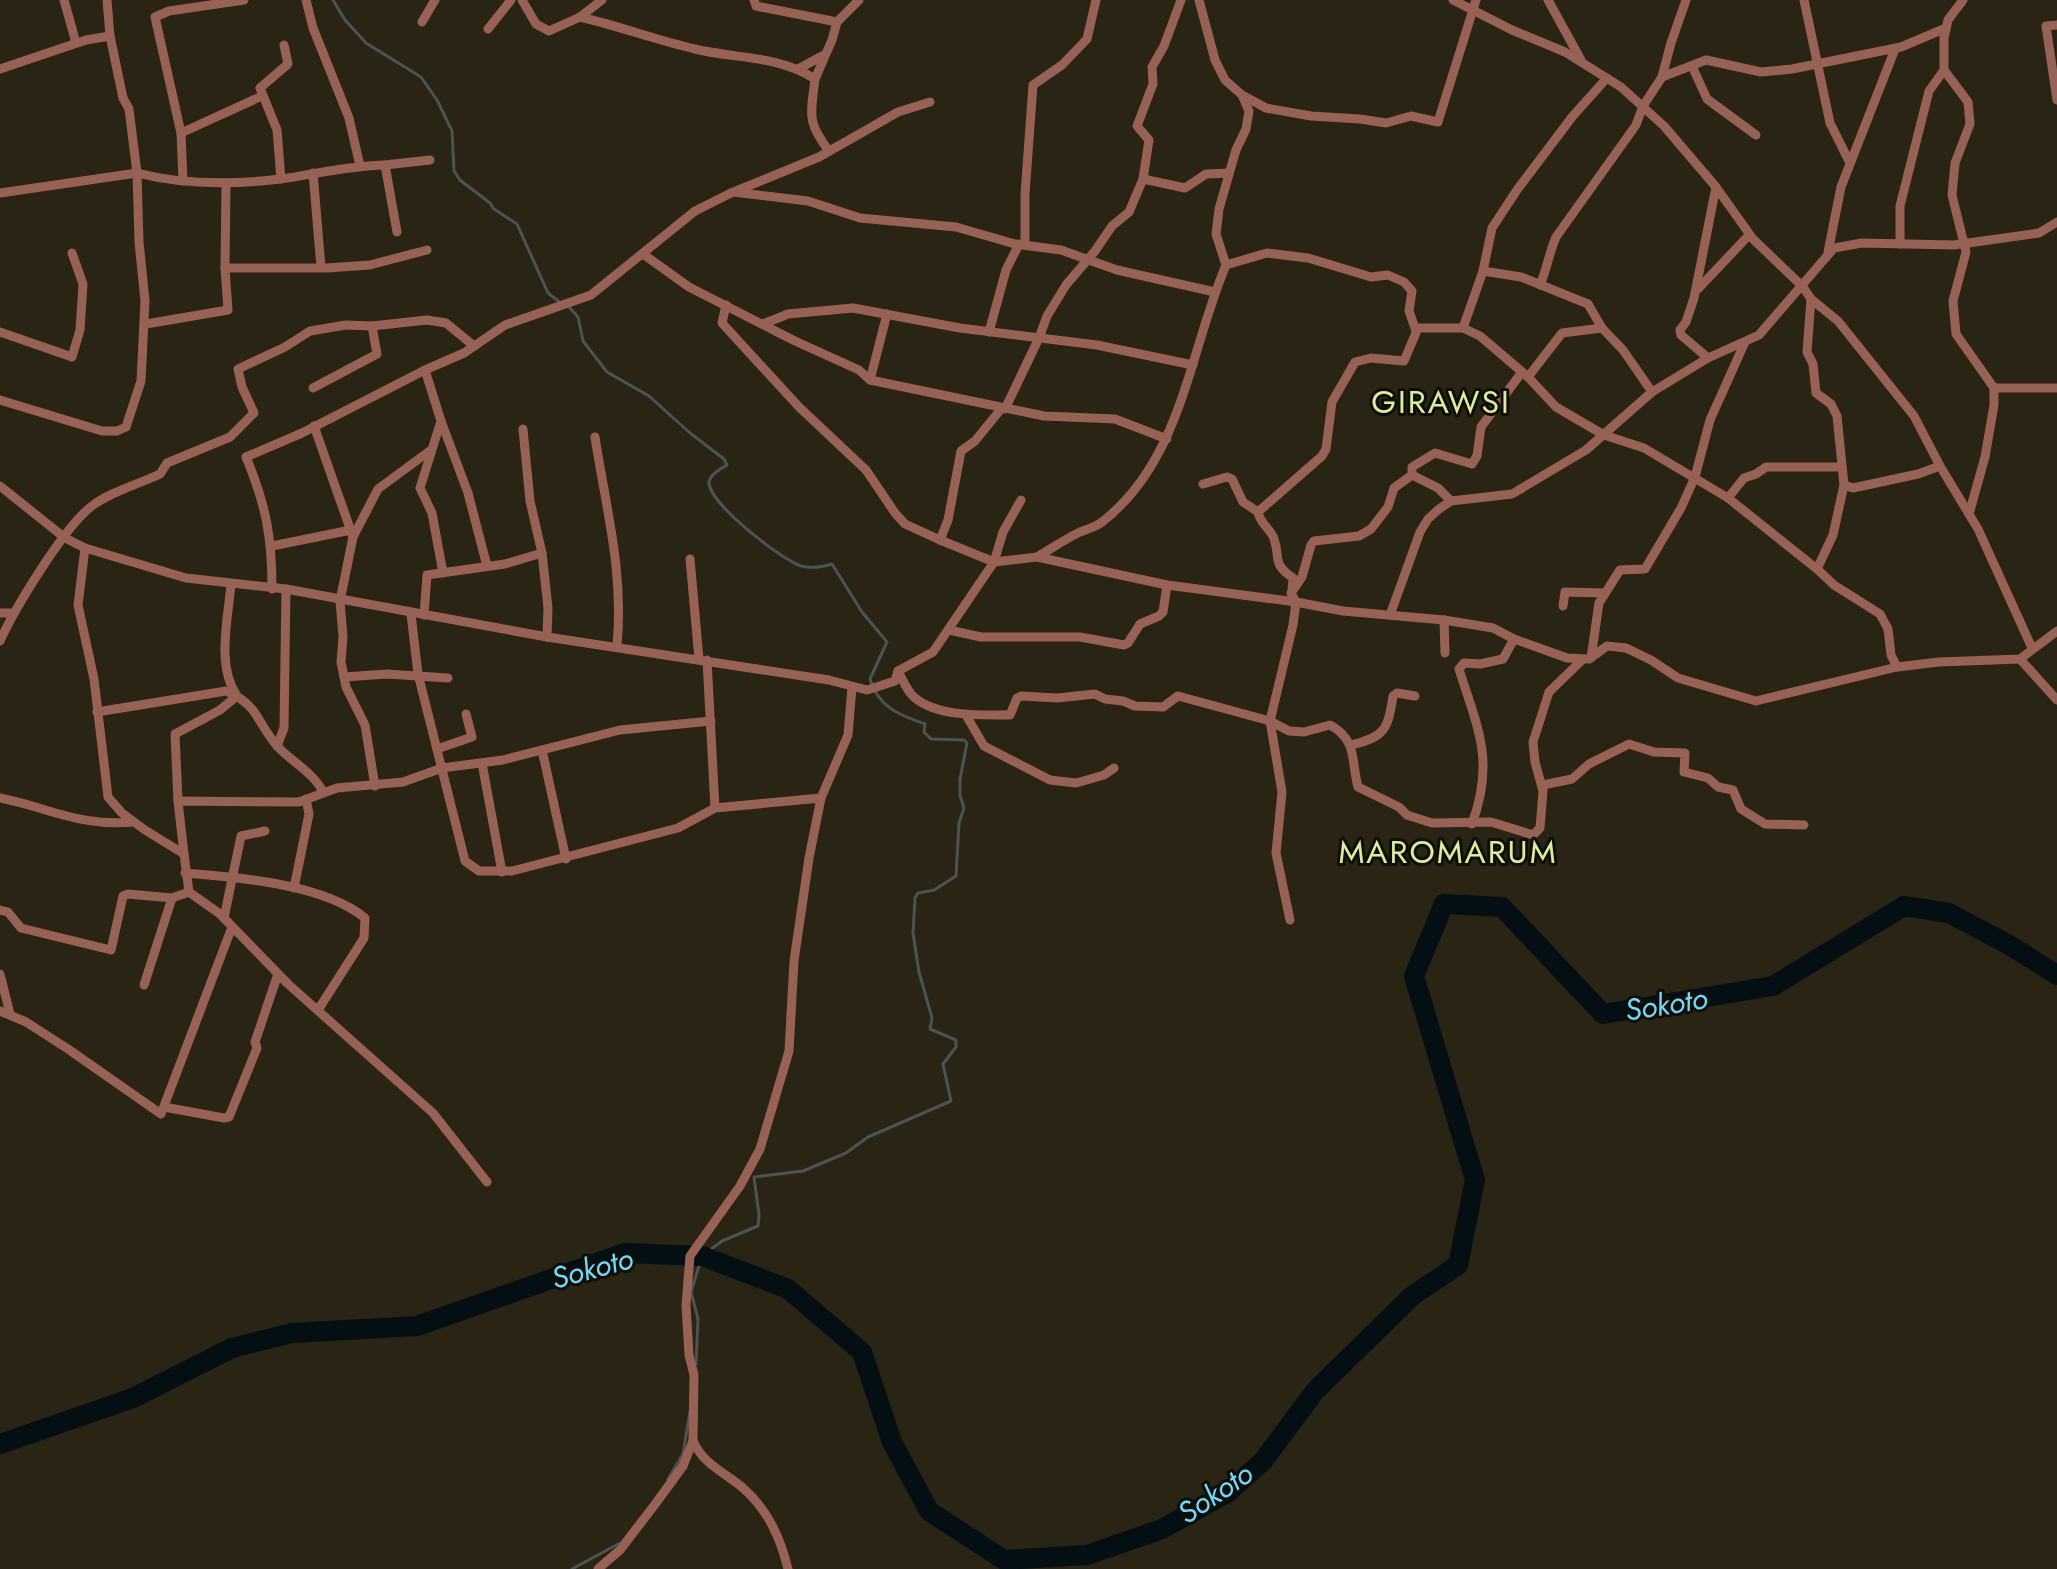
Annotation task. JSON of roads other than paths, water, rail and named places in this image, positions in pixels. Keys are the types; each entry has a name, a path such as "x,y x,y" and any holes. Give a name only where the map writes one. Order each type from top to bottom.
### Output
{"street":[{"path":"64,0 76,43"},
{"path":"0,400 102,431 117,431 126,427 141,381 146,324 137,173 129,109 123,98 110,36 107,0"},
{"path":"183,181 181,133 155,17 169,11 244,0"},
{"path":"306,0 313,28 349,118 360,166"},
{"path":"422,22 435,0"},
{"path":"488,29 511,0"},
{"path":"525,2 536,24 549,31 580,17 602,0"},
{"path":"754,0 756,6 837,22"},
{"path":"829,151 816,134 810,115 815,79 837,22 859,0"},
{"path":"989,332 1006,270 1022,245 1033,85 1062,65 1087,39 1096,0"},
{"path":"940,540 948,520 961,451 975,441 1003,409 1047,316 1066,285 1112,226 1129,212 1143,179 1149,140 1137,126 1153,84 1152,67 1164,46 1181,0"},
{"path":"1199,0 1215,60 1225,80 1242,95 1266,108 1386,123 1411,116 1438,122 1476,0"},
{"path":"1453,0 1565,52 1643,106 1716,187 1749,235 1803,287 1811,299 1838,321 1914,416 1969,514 2032,648"},
{"path":"1548,0 1582,63"},
{"path":"1540,285 1556,237 1636,125 1643,106 1662,77 1686,0"},
{"path":"1804,0 1830,123 1850,163"},
{"path":"1900,244 1900,206 1929,91 1944,70 1948,20 1963,0"},
{"path":"580,17 699,50 771,60 798,69 815,79"},
{"path":"2057,25 2046,26 2057,100"},
{"path":"1662,77 1706,60 1761,72 1817,65 1895,49 1946,28"},
{"path":"0,69 76,43 110,36"},
{"path":"281,179 277,130 260,88 288,64 284,45"},
{"path":"1828,255 1841,187 1895,49"},
{"path":"798,69 824,55"},
{"path":"1692,66 1707,99 1756,135"},
{"path":"1944,70 1968,102 1970,124 1955,163 1952,195 1966,252 1953,301 1956,334 1994,388 1985,457 1969,514"},
{"path":"1463,328 1483,271 1492,228 1572,117 1606,79"},
{"path":"1037,557 1100,524 1136,489 1167,439 1226,265 1216,234 1229,173 1246,129 1249,111 1242,95"},
{"path":"181,133 262,96"},
{"path":"272,589 272,546 263,496 246,457 464,353 505,325 591,295 695,211 829,151 898,112 930,102"},
{"path":"0,193 137,173 226,184 430,160"},
{"path":"385,165 397,232"},
{"path":"313,173 321,267"},
{"path":"1143,179 1185,188 1206,174 1229,173"},
{"path":"146,324 228,310 226,184"},
{"path":"1708,358 1681,335 1680,330 1686,322 1696,291 1716,187"},
{"path":"733,192 808,201 875,220 956,227 1022,245 1061,250 1117,270 1215,292"},
{"path":"1390,615 1420,532 1428,519 1451,501 1512,494 1586,450 1652,392 1708,358 1759,335 1834,248 1862,243 1964,243 2039,233 2057,222"},
{"path":"1696,291 1749,235"},
{"path":"225,268 370,265 427,250"},
{"path":"0,332 72,357 80,330 83,284 72,253"},
{"path":"1226,265 1267,253 1308,258 1371,277 1388,275 1404,282 1412,291 1409,311 1416,331"},
{"path":"643,254 689,287 859,370 870,380 1044,416 1115,419 1167,439"},
{"path":"1483,271 1521,277 1588,304 1602,328 1623,350 1652,392"},
{"path":"1811,299 1807,352 1813,364 1816,393 1831,404 1837,416 1844,485 1833,535 1817,569"},
{"path":"726,305 722,323 799,407 866,470 905,524 940,540 994,562 1037,557 1167,585 1294,598 1343,611 1444,620 1493,628 1567,658 1586,659"},
{"path":"763,324 788,314 853,308 989,332 1097,345 1193,365"},
{"path":"870,380 887,314"},
{"path":"0,641 13,613 65,538 95,503 160,474 167,463 230,437 254,413 238,369 285,347 310,331 346,325 372,326 427,320 446,323 474,346"},
{"path":"313,388 377,354 372,326"},
{"path":"1258,512 1322,456 1326,449 1332,402 1355,362 1371,358 1404,361 1418,328 1463,328 1480,336 1525,374 1556,407 1604,435 1644,448 1728,498 1834,585 1880,614 1888,629 1891,655 1897,667"},
{"path":"1412,475 1412,467 1435,453 1472,464 1477,456 1481,427 1562,333 1602,328"},
{"path":"1586,659 1604,593 1620,570 1645,569 1681,508 1695,477 1710,420 1745,342"},
{"path":"425,370 468,493 487,566"},
{"path":"1994,388 2057,388"},
{"path":"441,421 420,488 432,513 443,573"},
{"path":"314,426 352,533"},
{"path":"523,429 530,501 542,553 548,608 547,637"},
{"path":"595,437 603,495 616,553 620,613 617,646"},
{"path":"375,786 365,725 344,677 340,601 352,533 378,489 432,449"},
{"path":"1844,485 1853,488 1940,466"},
{"path":"1728,498 1744,478 1766,467 1842,467"},
{"path":"1412,475 1438,488 1451,501"},
{"path":"1294,598 1314,541 1359,536 1371,529 1388,507 1394,488 1412,475"},
{"path":"1203,484 1227,477 1232,479 1243,502 1258,512 1260,520 1274,536 1278,562 1293,578 1293,625 1270,721 1282,792 1276,853 1290,920"},
{"path":"0,486 65,538 85,548 186,578 286,589 547,637 829,680 867,690 895,681 898,671 933,652 994,562 1003,532 1021,500"},
{"path":"272,546 352,533"},
{"path":"85,548 78,605 94,679 108,797 106,823"},
{"path":"424,615 427,575 487,566 542,553"},
{"path":"690,559 711,721 715,808"},
{"path":"231,584 225,649 228,682 237,696 252,709 277,746 317,780 323,792"},
{"path":"949,630 981,637 1080,637 1124,645 1140,624 1163,612 1167,585"},
{"path":"277,746 284,728 286,589"},
{"path":"1563,606 1565,592 1604,593"},
{"path":"0,613 13,613"},
{"path":"411,614 418,674 465,861 479,871 502,872 566,859 678,828 715,808 821,798"},
{"path":"1444,620 1445,653"},
{"path":"898,671 918,701 967,717 1010,715 1017,698 1021,696 1057,698 1095,694 1143,707 1163,707 1178,696 1270,721 1289,731 1304,732 1330,725 1351,745 1358,787 1418,819 1432,823 1491,822 1533,835 1540,828 1543,785 1535,762 1533,742 1549,692 1586,659 1607,646 1626,648 1678,678 1756,701 1897,667 2020,659 2057,631"},
{"path":"1472,824 1480,804 1485,760 1459,669 1464,663 1480,664 1503,659 1514,639"},
{"path":"2020,659 2056,698"},
{"path":"344,677 418,674 448,678"},
{"path":"598,1569 620,1550 656,1503 683,1466 693,1441 694,1375 689,1355 686,1305 690,1256 740,1186 760,1149 783,1073 789,1051 799,916 821,798 848,735 852,687"},
{"path":"97,712 214,692 226,691 237,696"},
{"path":"1351,745 1374,740 1385,729 1393,696 1397,693 1415,696"},
{"path":"237,696 220,710 175,734 178,801 189,892 224,918 278,974 433,1113 487,1182"},
{"path":"437,749 472,737 466,714"},
{"path":"967,717 984,746 1050,780 1076,783 1104,775 1114,768"},
{"path":"178,801 299,802 323,792 403,782 442,768 482,763 620,730 711,721"},
{"path":"1543,785 1572,779 1589,764 1629,744 1654,752 1685,753 1684,772 1708,778 1718,787 1733,790 1741,809 1765,824 1804,825"},
{"path":"542,750 566,859"},
{"path":"482,763 502,872"},
{"path":"108,797 134,822 184,854"},
{"path":"0,798 29,804 73,820 134,822"},
{"path":"294,888 309,814 306,799"},
{"path":"224,918 241,836 265,831"},
{"path":"185,873 233,876 294,888 354,909 365,918 364,938 318,1010"},
{"path":"0,910 8,912 21,928 111,950 123,896 172,898 189,892"},
{"path":"144,985 172,898"},
{"path":"0,974 5,1012 68,1049 161,1114 232,927"},
{"path":"164,1107 229,1117 257,1048 255,1042 278,974"},
{"path":"693,1441 700,1457 742,1488 761,1507 776,1530 788,1569"}],"waterway":[{"path":"333,0 345,20 366,43 421,77 437,100 452,131 454,171 494,209 517,224 548,293 562,304"},
{"path":"569,307 578,317 583,341 607,372 649,396 724,459 727,465 709,482 720,503 733,516 792,562 809,567 832,564 862,612 887,642 870,679 878,697 891,709 925,724 924,732 931,739 964,740 967,743 960,779 964,808 959,823 956,876 934,890 918,893 913,933 919,972 932,1018 930,1029 956,1040 956,1047 943,1064 951,1101 868,1137 846,1153 803,1171 754,1177 758,1226 722,1241 702,1256 691,1292 698,1319 696,1364"},
{"name":"Sokoto","path":"0,1444 133,1398 232,1348 292,1333 417,1326 625,1253 702,1256 788,1289 862,1352 892,1442 929,1511 1004,1560 1087,1555 1162,1529 1227,1493 1263,1461 1315,1391 1412,1296 1458,1265 1475,1180 1414,976 1444,904 1502,907 1603,1014 1773,986 1904,906 1949,913 2057,975"},
{"path":"668,1479 683,1454 690,1411"},
{"path":"572,1569 620,1543"}],"district":[{"name":"GIRAWSI","path":"1441,402"},
{"name":"MAROMARUM","path":"1448,852"}]}
